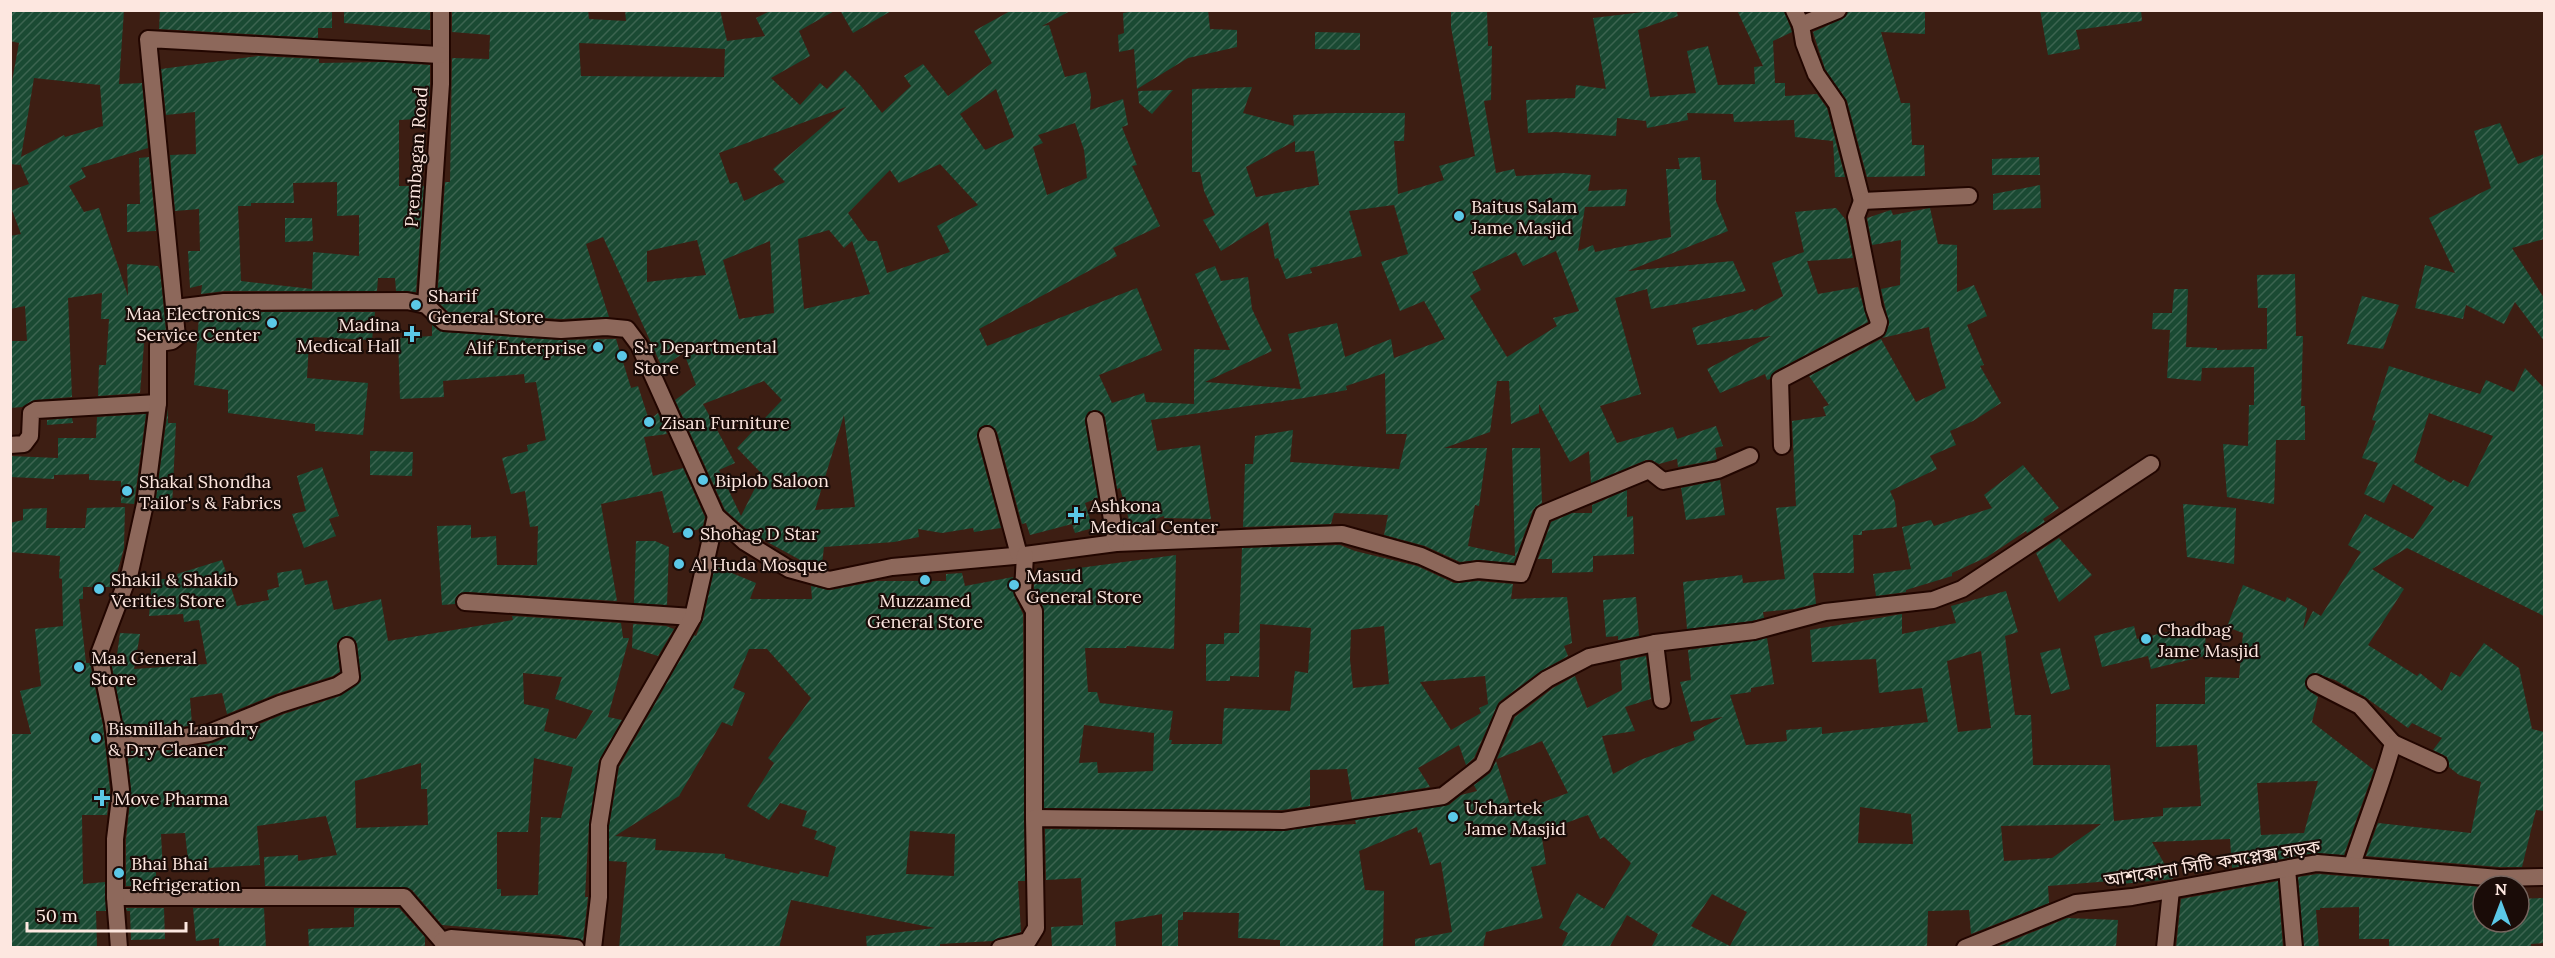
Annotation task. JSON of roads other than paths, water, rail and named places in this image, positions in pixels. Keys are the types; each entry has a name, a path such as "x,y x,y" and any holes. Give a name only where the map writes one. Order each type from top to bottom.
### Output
{"street":[{"name":"Prembagan Road","path":"426,305 441,84 441,10"},
{"path":"1782,446 1780,380 1877,330 1879,322 1874,308 1856,217 1862,201 1837,104 1816,74 1804,43 1798,18 1838,10"},
{"path":"119,948 115,897 115,839 121,790 115,741 99,654 132,560 145,504 158,403 158,346 160,343 172,341 177,337 148,39 440,55"},
{"path":"1862,201 1969,196"},
{"path":"175,308 235,302 407,301 426,305 444,322 561,330 606,327 627,330 639,345 717,516 745,542 789,569 829,580 892,567 1022,555 1116,543 1342,534 1421,556 1458,573 1478,570 1521,574 1543,514 1648,470 1663,481 1718,470 1750,456"},
{"path":"10,444 24,444 30,436 32,413 36,411 158,403"},
{"path":"1095,420 1116,543"},
{"path":"987,435 1022,555 1023,591 1034,611 1036,928 1028,941 1000,948"},
{"path":"1035,818 1283,821 1443,796 1484,765 1506,710 1547,680 1589,657 1655,643 1754,631 1825,612 1933,600 1962,589 2151,464"},
{"path":"593,948 599,897 599,825 609,763 693,617 717,516"},
{"path":"465,602 693,617"},
{"path":"1655,643 1662,700"},
{"path":"115,741 168,740 209,733 280,704 337,686 351,677 346,646"},
{"path":"2315,683 2360,706 2393,743 2439,764"},
{"path":"2352,865 2369,812 2384,778 2393,743"},
{"name":"আশকোনা সিটি কমপ্লেক্স সড়ক","path":"1965,948 2076,903 2171,890 2316,863 2499,878 2544,877"},
{"path":"2286,869 2295,948"},
{"path":"2165,948 2171,890"},
{"path":"115,897 404,897 439,944 451,938 576,948"}],"place":[{"name":"Baitus Salam Jame Masjid","path":"1459,216"},
{"name":"Sharif General Store","path":"416,305"},
{"name":"Maa Electronics Service Center","path":"272,323"},
{"name":"Madina Medical Hall","path":"412,334"},
{"name":"Alif Enterprise","path":"598,347"},
{"name":"S.r Departmental Store","path":"622,356"},
{"name":"Zisan Furniture","path":"649,422"},
{"name":"Biplob Saloon","path":"703,480"},
{"name":"Shakal Shondha Tailor's & Fabrics","path":"127,491"},
{"name":"Ashkona Medical Center","path":"1076,515"},
{"name":"Shohag D Star","path":"688,533"},
{"name":"Al Huda Mosque","path":"679,564"},
{"name":"Muzzamed General Store","path":"925,580"},
{"name":"Masud General Store","path":"1014,585"},
{"name":"Shakil & Shakib Verities Store","path":"99,589"},
{"name":"Chadbag Jame Masjid","path":"2146,639"},
{"name":"Maa General Store","path":"79,667"},
{"name":"Bismillah Laundry & Dry Cleaner","path":"96,738"},
{"name":"Move Pharma","path":"102,798"},
{"name":"Uchartek Jame Masjid","path":"1453,817"},
{"name":"Bhai Bhai Refrigeration","path":"119,873"}]}
